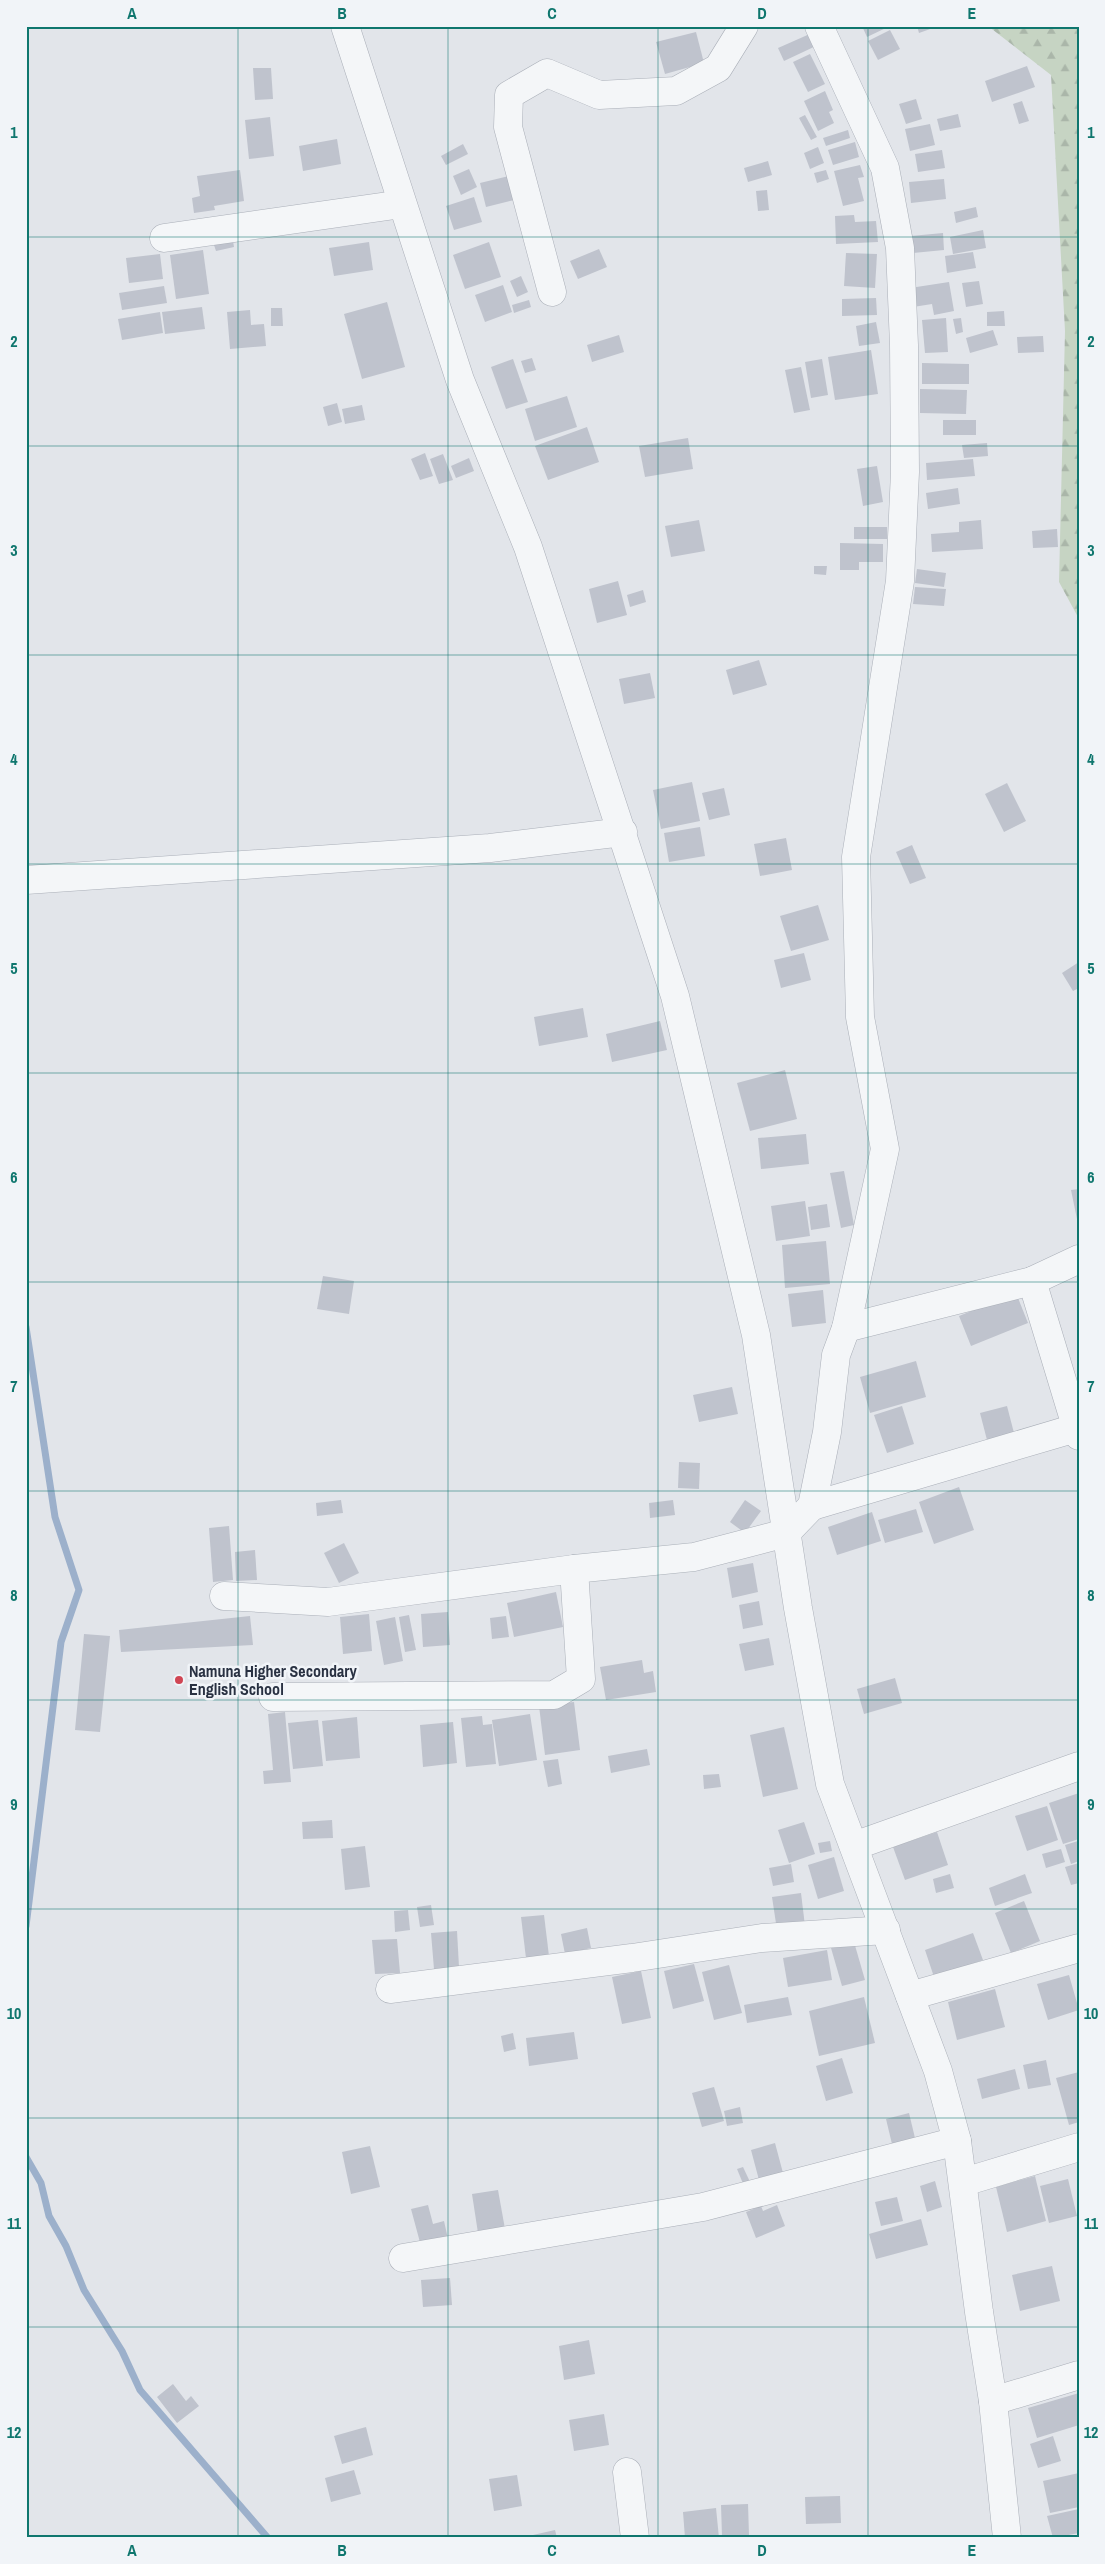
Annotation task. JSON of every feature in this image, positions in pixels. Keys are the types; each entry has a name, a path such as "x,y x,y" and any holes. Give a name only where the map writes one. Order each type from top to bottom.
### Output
{"street":[{"path":"345,26 460,380 528,547 623,832 675,996 756,1334 786,1532 830,1784 938,2071 957,2140 964,2182 979,2312 994,2401 1007,2538"},
{"path":"552,292 508,126 510,95 547,74 599,95 676,91 718,68 744,26"},
{"path":"812,1506 827,1432 836,1356 846,1328 885,1149 860,1017 856,857 900,581 905,472 904,344 900,248 885,168 819,26"},
{"path":"164,238 402,204"},
{"path":"26,880 490,848 623,832"},
{"path":"846,1328 1032,1280 1079,1259"},
{"path":"224,1596 328,1602 574,1568 694,1558 786,1532 812,1506 1078,1432 1032,1280"},
{"path":"273,1697 554,1695 580,1679 574,1568"},
{"path":"854,1846 1079,1766"},
{"path":"390,1989 632,1958 762,1938 886,1930"},
{"path":"910,1996 1079,1948"},
{"path":"402,2258 703,2207 957,2140"},
{"path":"964,2182 1079,2147"},
{"path":"994,2401 1079,2375"},
{"path":"627,2472 635,2538"}],"green space":[{"path":"988,26 1079,26 1079,619 1059,582 1065,331 1051,75"}],"building":[{"path":"862,26 890,26 867,37"},
{"path":"917,26 932,26 933,28 919,33"},
{"path":"890,30 900,49 878,60 868,41"},
{"path":"696,32 704,63 665,74 656,42"},
{"path":"812,33 818,45 784,61 778,48"},
{"path":"810,54 825,84 808,92 793,62"},
{"path":"1027,66 1035,87 992,102 985,81"},
{"path":"253,68 271,68 273,99 255,100"},
{"path":"825,91 833,110 829,112 834,123 818,131 804,101"},
{"path":"916,99 922,119 906,124 899,104"},
{"path":"1022,101 1029,121 1019,124 1013,104"},
{"path":"958,114 961,127 940,131 937,119"},
{"path":"805,115 817,137 811,140 799,118"},
{"path":"270,117 274,156 249,159 245,120"},
{"path":"930,124 935,145 910,151 905,129"},
{"path":"848,130 850,138 826,146 823,138"},
{"path":"337,139 341,164 303,171 299,146"},
{"path":"855,142 859,157 833,165 828,150"},
{"path":"463,144 468,154 446,165 441,156"},
{"path":"818,147 824,163 810,169 804,153"},
{"path":"942,150 945,168 918,172 915,154"},
{"path":"768,161 772,175 748,182 744,168"},
{"path":"860,165 864,177 858,178 864,201 843,206 834,171"},
{"path":"469,169 477,187 461,195 453,176"},
{"path":"240,170 244,201 214,206 215,210 194,213 192,198 200,196 197,176"},
{"path":"826,170 829,179 817,183 814,173"},
{"path":"513,175 518,199 486,207 480,183"},
{"path":"944,179 946,199 911,203 909,182"},
{"path":"767,190 769,210 758,211 756,191"},
{"path":"474,197 482,222 454,230 446,206"},
{"path":"976,207 978,217 956,223 954,212"},
{"path":"854,215 855,222 876,221 878,242 836,244 835,216"},
{"path":"983,230 986,248 953,254 950,237"},
{"path":"943,233 944,250 913,253 911,236"},
{"path":"233,241 234,247 216,251 214,245"},
{"path":"369,242 373,270 334,276 329,248"},
{"path":"489,242 501,277 465,289 453,255"},
{"path":"599,249 607,267 578,279 570,261"},
{"path":"203,250 209,294 176,299 170,255"},
{"path":"973,252 976,268 947,273 945,256"},
{"path":"846,253 877,254 875,288 844,286"},
{"path":"160,254 163,279 129,283 126,258"},
{"path":"521,276 528,292 517,297 510,281"},
{"path":"979,281 983,304 966,307 962,283"},
{"path":"949,282 954,311 934,315 932,304 913,307 910,288"},
{"path":"503,285 512,312 485,322 475,295"},
{"path":"164,286 167,303 122,310 119,293"},
{"path":"876,298 877,315 842,316 842,299"},
{"path":"529,300 531,307 514,313 512,305"},
{"path":"387,302 405,367 362,379 344,314"},
{"path":"202,307 205,329 165,334 162,312"},
{"path":"271,308 282,308 283,326 271,326"},
{"path":"250,310 251,325 264,324 266,346 230,349 227,312"},
{"path":"1004,311 1005,326 987,326 987,312"},
{"path":"160,312 163,333 122,340 118,319"},
{"path":"946,318 948,352 925,353 922,320"},
{"path":"961,318 963,332 956,334 953,319"},
{"path":"876,322 880,343 859,346 856,326"},
{"path":"993,330 998,345 970,353 966,338"},
{"path":"619,335 624,352 592,362 587,345"},
{"path":"1043,336 1044,352 1018,353 1017,337"},
{"path":"871,350 878,394 835,400 828,357"},
{"path":"532,358 536,370 525,373 521,361"},
{"path":"513,359 528,402 506,409 491,367"},
{"path":"822,359 828,395 811,398 805,362"},
{"path":"922,363 969,364 969,384 922,384"},
{"path":"801,367 810,410 794,413 785,370"},
{"path":"920,389 967,390 966,414 920,413"},
{"path":"567,396 577,427 535,441 525,409"},
{"path":"337,403 342,422 328,426 323,407"},
{"path":"362,405 365,420 345,424 342,409"},
{"path":"943,420 976,420 976,435 943,435"},
{"path":"587,427 599,462 548,480 535,446"},
{"path":"688,438 693,469 645,477 639,446"},
{"path":"987,443 988,456 964,458 962,445"},
{"path":"425,453 433,476 420,480 411,459"},
{"path":"443,454 453,480 439,484 430,459"},
{"path":"469,458 474,471 456,478 451,466"},
{"path":"973,459 975,476 927,480 926,463"},
{"path":"877,466 883,502 863,506 857,469"},
{"path":"958,488 960,504 928,509 926,493"},
{"path":"699,520 705,551 671,557 665,526"},
{"path":"981,520 983,549 932,552 931,534 959,532 959,522"},
{"path":"854,527 887,527 887,539 854,539"},
{"path":"1057,529 1058,547 1033,548 1032,531"},
{"path":"840,543 883,544 883,562 859,562 859,570 840,570"},
{"path":"814,566 827,566 826,575 814,574"},
{"path":"917,569 946,573 944,587 915,583"},
{"path":"618,581 627,615 597,623 589,589"},
{"path":"915,587 946,589 944,606 913,604"},
{"path":"643,590 646,602 630,607 627,595"},
{"path":"759,660 767,685 733,695 726,670"},
{"path":"650,673 655,698 624,704 619,679"},
{"path":"692,782 700,821 661,829 653,790"},
{"path":"1007,783 1026,821 1004,832 985,794"},
{"path":"724,788 730,815 709,820 702,793"},
{"path":"700,827 705,856 669,862 664,833"},
{"path":"786,838 792,870 760,876 754,844"},
{"path":"912,845 926,878 910,884 896,852"},
{"path":"818,905 829,940 791,951 780,916"},
{"path":"804,953 811,980 781,988 774,960"},
{"path":"1079,962 1079,988 1073,991 1062,973"},
{"path":"583,1008 588,1037 539,1046 534,1017"},
{"path":"660,1021 667,1050 612,1062 606,1034"},
{"path":"785,1070 797,1119 750,1131 737,1083"},
{"path":"806,1134 809,1164 761,1169 758,1138"},
{"path":"844,1171 854,1225 841,1228 830,1173"},
{"path":"1079,1189 1079,1224 1078,1224 1071,1190"},
{"path":"805,1201 810,1236 776,1241 771,1206"},
{"path":"827,1204 830,1227 811,1230 808,1207"},
{"path":"826,1241 830,1284 785,1288 782,1245"},
{"path":"323,1276 354,1281 349,1314 317,1309"},
{"path":"823,1290 826,1323 792,1327 788,1294"},
{"path":"1016,1293 1028,1323 971,1346 959,1316"},
{"path":"916,1361 926,1397 870,1413 860,1377"},
{"path":"732,1387 738,1414 699,1422 693,1395"},
{"path":"902,1406 914,1444 887,1453 874,1415"},
{"path":"1007,1406 1014,1433 987,1440 980,1413"},
{"path":"679,1462 700,1463 699,1489 678,1488"},
{"path":"959,1487 974,1530 934,1544 919,1502"},
{"path":"341,1500 343,1513 317,1516 316,1503"},
{"path":"673,1500 675,1515 650,1518 649,1503"},
{"path":"745,1500 761,1511 745,1533 730,1522"},
{"path":"916,1509 923,1532 885,1543 878,1520"},
{"path":"872,1512 881,1541 837,1555 828,1527"},
{"path":"229,1526 233,1580 213,1582 209,1528"},
{"path":"344,1543 359,1573 339,1583 324,1553"},
{"path":"255,1550 257,1580 236,1581 235,1552"},
{"path":"753,1563 758,1592 732,1598 727,1568"},
{"path":"556,1592 563,1627 514,1637 507,1603"},
{"path":"759,1601 763,1625 743,1629 739,1605"},
{"path":"448,1612 450,1645 423,1647 421,1614"},
{"path":"369,1614 372,1651 343,1654 340,1617"},
{"path":"409,1615 416,1650 405,1652 399,1617"},
{"path":"250,1616 253,1645 121,1652 119,1630"},
{"path":"506,1616 509,1637 492,1639 490,1618"},
{"path":"395,1617 403,1661 384,1665 376,1621"},
{"path":"84,1634 110,1636 100,1732 75,1730"},
{"path":"769,1638 774,1665 745,1671 739,1644"},
{"path":"642,1660 644,1673 653,1671 656,1692 606,1700 600,1667"},
{"path":"895,1678 902,1703 864,1714 857,1689"},
{"path":"574,1702 580,1750 545,1755 539,1706"},
{"path":"285,1712 291,1782 264,1784 263,1771 273,1770 268,1714"},
{"path":"530,1714 537,1760 499,1766 492,1720"},
{"path":"482,1716 483,1725 492,1724 496,1764 466,1767 461,1718"},
{"path":"357,1717 360,1758 326,1761 322,1721"},
{"path":"318,1720 323,1766 293,1769 288,1723"},
{"path":"453,1722 457,1763 423,1767 420,1725"},
{"path":"784,1727 798,1789 763,1797 750,1735"},
{"path":"647,1749 650,1765 611,1773 608,1756"},
{"path":"558,1759 562,1784 548,1787 543,1761"},
{"path":"719,1774 721,1787 704,1789 703,1775"},
{"path":"1079,1793 1079,1839 1063,1844 1049,1803"},
{"path":"1047,1806 1058,1840 1027,1851 1015,1816"},
{"path":"332,1820 333,1838 303,1839 302,1822"},
{"path":"804,1822 815,1854 789,1863 778,1830"},
{"path":"937,1832 948,1865 905,1880 893,1847"},
{"path":"830,1841 832,1851 820,1853 818,1843"},
{"path":"1078,1841 1079,1861 1071,1864 1065,1845"},
{"path":"365,1846 370,1887 345,1890 341,1849"},
{"path":"1061,1849 1065,1862 1046,1868 1042,1854"},
{"path":"834,1857 844,1891 818,1899 808,1865"},
{"path":"1079,1863 1079,1883 1071,1885 1065,1867"},
{"path":"791,1864 794,1882 773,1886 769,1868"},
{"path":"950,1874 954,1888 936,1893 933,1879"},
{"path":"1025,1874 1032,1893 995,1906 989,1888"},
{"path":"801,1893 805,1926 777,1930 772,1897"},
{"path":"1024,1901 1040,1941 1011,1953 995,1913"},
{"path":"431,1905 434,1925 420,1927 417,1907"},
{"path":"408,1910 410,1930 395,1932 394,1911"},
{"path":"544,1915 549,1956 526,1958 521,1917"},
{"path":"587,1928 591,1948 565,1954 561,1934"},
{"path":"457,1931 459,1967 434,1969 431,1933"},
{"path":"973,1933 983,1960 934,1977 925,1950"},
{"path":"397,1939 400,1973 375,1974 372,1940"},
{"path":"854,1942 865,1980 842,1986 831,1948"},
{"path":"827,1950 832,1980 788,1987 783,1958"},
{"path":"694,1964 704,2001 673,2009 664,1971"},
{"path":"729,1965 742,2013 714,2020 702,1972"},
{"path":"641,1971 651,2018 622,2024 612,1977"},
{"path":"1069,1975 1079,2010 1048,2020 1037,1984"},
{"path":"995,1989 1005,2027 957,2040 948,2002"},
{"path":"788,1997 792,2015 747,2023 744,2005"},
{"path":"864,1997 875,2043 819,2056 809,2011"},
{"path":"574,2032 578,2059 529,2066 526,2038"},
{"path":"513,2033 516,2049 504,2052 501,2036"},
{"path":"842,2058 853,2093 826,2101 816,2066"},
{"path":"1046,2060 1051,2085 1028,2089 1023,2065"},
{"path":"1015,2069 1020,2089 982,2099 977,2079"},
{"path":"1079,2072 1079,2122 1069,2125 1056,2078"},
{"path":"714,2087 724,2121 702,2127 692,2093"},
{"path":"740,2107 743,2123 727,2126 724,2111"},
{"path":"909,2113 915,2138 892,2144 886,2119"},
{"path":"775,2143 783,2173 759,2180 751,2150"},
{"path":"370,2146 380,2187 351,2194 342,2152"},
{"path":"743,2167 751,2184 744,2186 737,2169"},
{"path":"1035,2176 1046,2221 1007,2232 996,2187"},
{"path":"1068,2179 1077,2216 1049,2223 1040,2186"},
{"path":"935,2181 942,2207 927,2212 920,2186"},
{"path":"498,2190 505,2229 478,2233 472,2194"},
{"path":"897,2197 903,2221 881,2226 875,2202"},
{"path":"428,2205 433,2224 444,2221 448,2239 421,2246 411,2209"},
{"path":"777,2205 785,2226 756,2238 746,2212 761,2206 763,2211"},
{"path":"921,2219 928,2245 876,2259 869,2234"},
{"path":"1052,2266 1060,2301 1020,2311 1012,2275"},
{"path":"450,2278 452,2305 423,2307 421,2280"},
{"path":"589,2340 595,2374 564,2380 559,2346"},
{"path":"173,2384 186,2401 191,2396 199,2406 177,2423 157,2397"},
{"path":"1079,2393 1079,2425 1037,2438 1028,2408"},
{"path":"604,2414 609,2445 574,2451 569,2420"},
{"path":"366,2427 373,2455 342,2464 334,2436"},
{"path":"1053,2436 1061,2461 1038,2468 1030,2444"},
{"path":"354,2470 361,2494 331,2502 325,2478"},
{"path":"1079,2473 1079,2507 1050,2513 1043,2481"},
{"path":"517,2475 522,2506 494,2511 489,2479"},
{"path":"840,2496 841,2523 806,2524 805,2497"},
{"path":"748,2504 749,2536 722,2537 721,2505"},
{"path":"716,2508 719,2538 685,2538 683,2512"},
{"path":"1079,2509 1079,2533 1053,2538 1047,2516"},
{"path":"555,2530 557,2538 533,2538 533,2535"}],"waterway":[{"path":"26,1327 55,1517 79,1590 61,1642 26,1926"},
{"path":"26,2157 41,2183 49,2216 66,2246 84,2290 122,2351 140,2390 268,2538"}],"place":[{"name":"Namuna Higher Secondary English School","path":"179,1680"}]}
